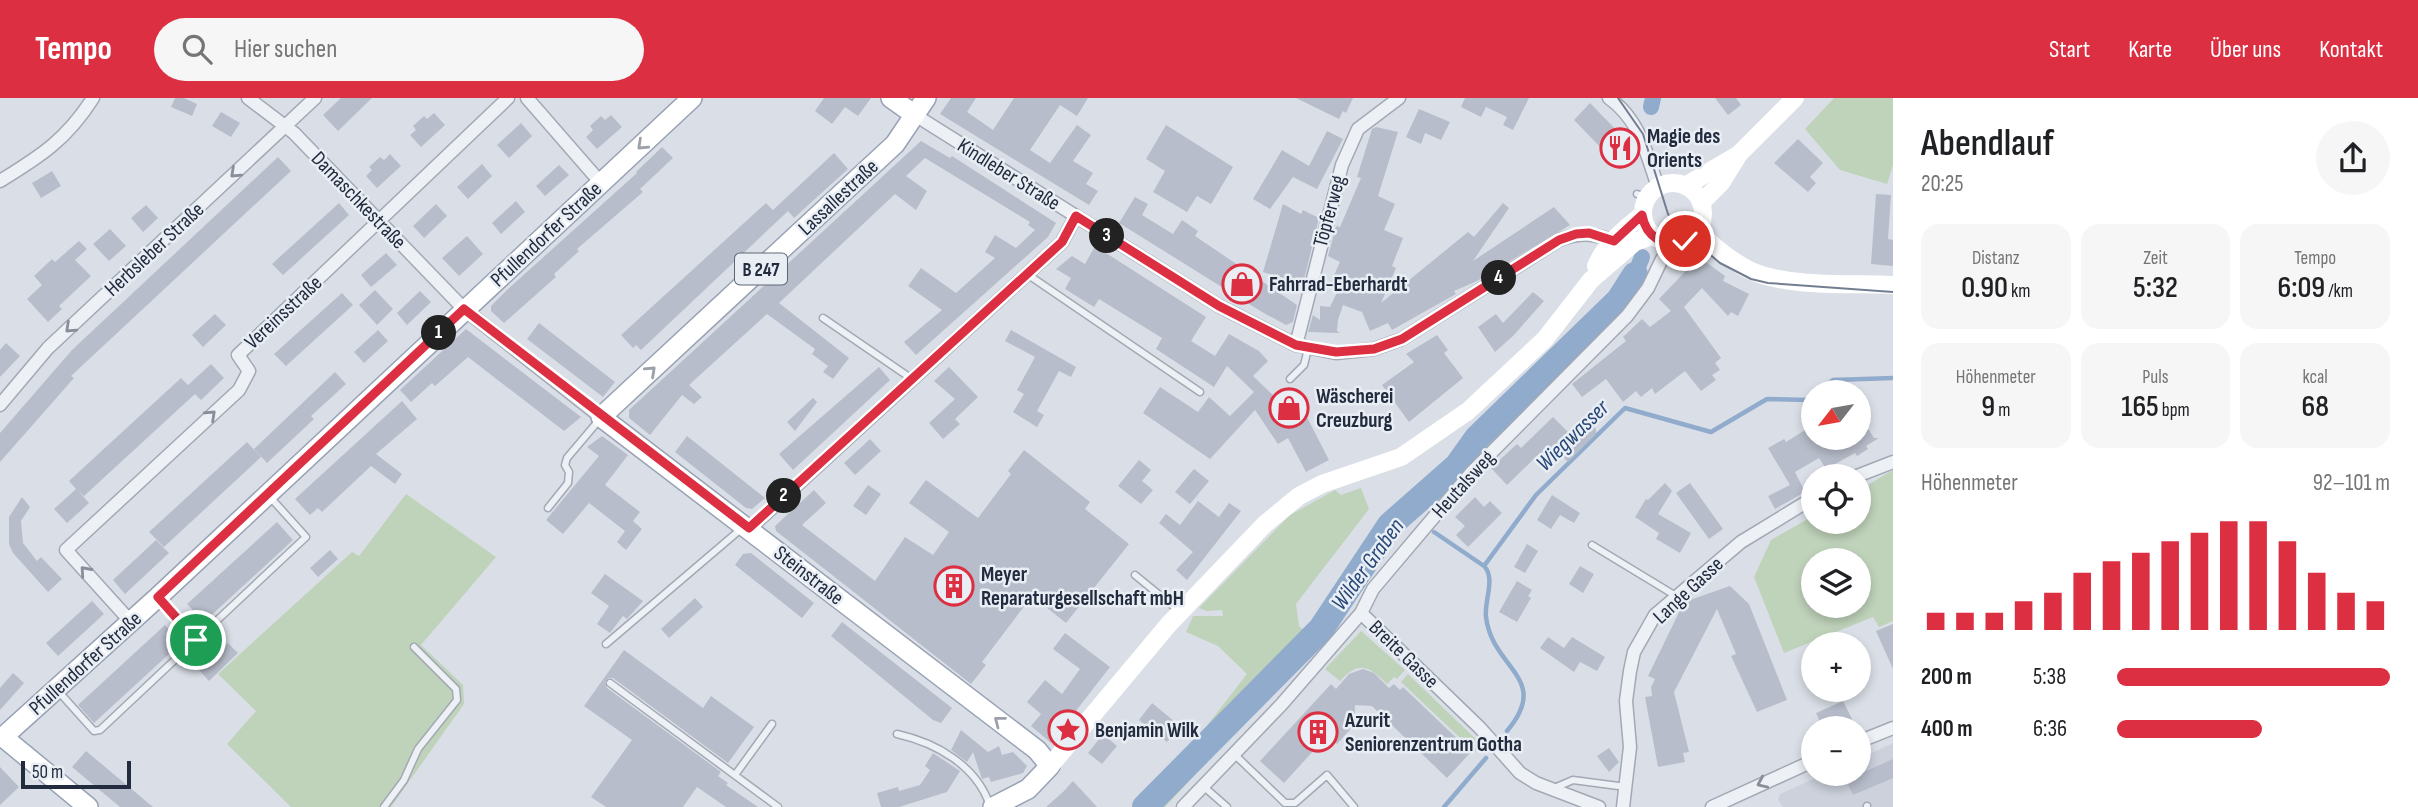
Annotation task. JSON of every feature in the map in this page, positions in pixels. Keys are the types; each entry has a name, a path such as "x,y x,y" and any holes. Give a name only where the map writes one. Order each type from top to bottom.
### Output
{"main road":[{"name":"Pfullendorfer Straße","path":"1,737 131,622 692,98"},
{"name":"Kindleber Straße","path":"891,98 915,115"},
{"name":"B 247","path":"915,115 926,98"},
{"name":"Lassallestraße","path":"601,417 895,144 915,115"},
{"name":"Steinstraße","path":"601,417 1037,750 1050,766"},
{"path":"1,737 88,807"},
{"path":"992,807 1028,789 1050,766"}],"street":[{"path":"0,181 54,146 80,118 93,98"},
{"name":"Damaschkestraße","path":"247,98 285,126 381,220 464,309"},
{"name":"Herbsleber Straße","path":"0,405 48,348 315,98"},
{"name":"Vereinsstraße","path":"131,622 66,550 239,390 249,371 238,355 508,98"},
{"path":"527,98 601,183"},
{"name":"Töpferweg","path":"1302,347 1342,165 1358,129 1399,98"},
{"path":"1701,203 1721,183 1739,154 1795,98"},
{"path":"1612,99 1627,114 1640,134 1647,192 1642,215 1652,236 1674,244 1689,239 1697,231 1703,218 1701,203 1685,186 1668,183 1647,192"},
{"name":"Kindleber Straße","path":"915,115 1219,306 1302,347 1336,352 1374,349 1402,339 1559,240 1589,233 1614,241"},
{"path":"1685,186 1739,154"},
{"path":"1591,280 1600,257 1642,215"},
{"path":"747,527 1062,242 1076,216"},
{"path":"1697,231 1735,262 1768,276 1807,281 1893,285"},
{"path":"1050,766 1180,612 1265,524 1299,496 1322,484 1401,457 1468,411 1545,339 1591,280 1635,242 1652,236"},
{"name":"Heutalsweg","path":"1183,807 1281,705 1361,613 1373,589 1472,472 1627,316 1648,288 1662,259"},
{"name":"Steinstraße","path":"464,309 601,417"},
{"path":"1871,471 1893,462"},
{"name":"Lange Gasse","path":"1623,807 1630,747 1626,701 1634,652 1655,615 1741,542 1801,505"},
{"name":"Breite Gasse","path":"1361,613 1480,728 1520,773 1550,790 1599,807"},
{"path":"1871,737 1893,728"},
{"path":"1712,807 1801,766"}],"lane":[{"path":"1027,274 1200,392"},
{"path":"823,318 912,379"},
{"path":"1290,379 1304,365 1302,347"},
{"path":"548,508 568,483 569,472 565,465 567,458 601,417"},
{"path":"57,690 94,731 100,730 306,537 267,495"},
{"path":"606,644 747,527"},
{"path":"1591,545 1676,596"},
{"path":"1135,575 1180,612"},
{"path":"158,597 196,640"},
{"path":"384,807 404,779 418,750 457,700 456,689 414,648"},
{"path":"610,683 778,807"},
{"path":"735,775 772,724"},
{"path":"897,734 924,741 964,767 984,787 992,807"},
{"path":"1234,754 1290,806 1327,775 1354,807"},
{"path":"1550,790 1573,780 1627,787"},
{"path":"1203,786 1227,807"}],"shaded area":[{"path":"1893,743 1893,807 1783,807 1778,800 1780,794 1801,785 1871,786 1871,753"}],"green space":[{"path":"1834,98 1893,98 1893,165 1887,184 1840,170 1805,129"},
{"path":"1893,470 1893,621 1879,627 1871,618 1871,548 1801,548 1801,618 1871,618 1836,632 1801,632 1801,646 1784,653 1754,577 1771,540 1801,523 1801,534 1871,534 1871,483"},
{"path":"1361,488 1369,509 1296,604 1299,626 1318,644 1165,807 1133,807 1167,777 1247,674 1218,646 1186,632 1193,616 1223,616 1222,610 1207,611 1199,608 1290,515 1335,490 1341,495"},
{"path":"406,494 496,557 421,645 463,685 464,704 391,807 291,807 227,744 256,711 218,674 352,552 359,556"},
{"path":"1361,631 1405,670 1397,679 1394,677 1387,684 1375,673 1358,668 1340,681 1325,669"},
{"path":"1408,674 1482,745 1475,752 1401,682"}],"building":[{"path":"175,98 184,98 197,104 192,116 171,107"},
{"path":"341,98 372,98 338,131 323,115"},
{"path":"824,98 871,98 858,116 845,107 832,124 815,111"},
{"path":"951,98 976,98 967,112 993,130 1014,98 1088,98 1077,116 1060,105 1030,150 1050,163 1077,125 1091,135 1073,161 1093,173 1086,184 1098,191 1089,205 940,114"},
{"path":"1296,98 1353,98 1346,113 1343,111 1339,119"},
{"path":"1465,98 1529,98 1513,130 1503,125 1507,117 1486,107 1481,117 1461,107"},
{"path":"1715,98 1736,98 1741,105 1728,115"},
{"path":"1590,103 1628,142 1629,154 1620,169 1602,158 1605,152 1574,120"},
{"path":"1419,109 1450,122 1441,140 1425,133 1421,144 1406,137"},
{"path":"221,112 240,123 231,137 212,126"},
{"path":"434,113 445,125 421,147 410,135 416,130 413,126 424,116 427,119"},
{"path":"611,115 622,127 597,149 586,137 593,130 590,126 601,116 605,120"},
{"path":"521,123 532,136 509,158 497,145"},
{"path":"1166,125 1233,167 1211,204 1197,196 1187,212 1153,192 1165,171 1146,159"},
{"path":"1376,127 1398,132 1378,196 1395,204 1384,230 1403,238 1392,266 1396,268 1381,303 1468,232 1474,237 1503,203 1509,208 1473,261 1554,207 1570,225 1392,330 1388,323 1370,331 1362,312 1343,305 1338,320 1337,331 1340,333 1308,332 1313,315 1320,320 1320,306 1330,307 1340,286 1331,282 1340,262 1328,256 1336,226 1340,227 1361,178 1357,177 1372,129"},
{"path":"1327,131 1343,139 1317,189 1293,177 1270,209 1253,199 1282,150 1309,166"},
{"path":"1798,139 1823,163 1810,177 1816,183 1808,192 1774,163"},
{"path":"921,141 950,158 952,156 1056,223 1048,237 916,355 904,342 942,310 908,286 921,268 956,293 995,258 985,252 995,235 1016,248 1035,230 1028,225 1030,222 925,158 906,176 927,191 916,210 895,194 779,303 849,358 833,379 823,372 828,366 812,354 815,349 767,314 689,385 702,397 694,404 682,395 650,435 629,418 629,410"},
{"path":"662,147 673,158 640,189 643,192 577,249 579,251 554,274 556,277 504,323 491,311 491,306 508,289 637,173"},
{"path":"834,153 848,169 794,218 788,211 641,350 636,345 633,348 621,335 766,203 773,210"},
{"path":"390,154 401,166 377,188 366,176 372,170 369,167 380,157 384,160"},
{"path":"278,157 291,171 71,376 74,378 0,462 0,433 72,350"},
{"path":"482,164 492,176 468,199 457,187"},
{"path":"559,165 569,175 545,196 536,186"},
{"path":"52,171 61,186 41,198 32,183"},
{"path":"1876,194 1891,195 1888,239 1893,240 1893,266 1871,264"},
{"path":"1135,197 1148,204 1142,215 1173,234 1182,220 1198,231 1195,236 1297,305 1293,322 1286,325 1262,312 1119,223"},
{"path":"516,201 525,212 501,234 492,223"},
{"path":"339,203 349,215 283,275 272,264"},
{"path":"436,204 447,216 424,238 413,226"},
{"path":"1283,204 1301,214 1303,210 1319,218 1303,284 1263,272"},
{"path":"146,205 158,218 143,232 131,218"},
{"path":"110,229 126,246 109,261 93,244"},
{"path":"467,236 483,254 459,276 442,258"},
{"path":"79,241 87,249 75,260 91,276 59,306 62,309 48,322 27,299 42,285 34,276 52,259 55,262"},
{"path":"1095,246 1206,317 1191,341 1215,356 1229,334 1259,351 1268,361 1253,376 1277,399 1293,390 1329,460 1306,472 1288,438 1278,444 1255,410 1210,459 1143,413 1160,387 1198,412 1209,397 1230,416 1254,392 1227,366 1214,387 1156,349 1162,338 1099,299 1094,307 1065,289 1071,278 1056,269 1072,256 1085,264"},
{"path":"386,253 397,265 371,287 361,275"},
{"path":"1699,257 1725,276 1723,281 1749,294 1738,316 1731,312 1728,316 1702,288 1684,307 1721,358 1715,363 1720,370 1712,375 1716,380 1701,391 1685,371 1655,394 1652,388 1641,397 1636,391 1623,402 1606,379 1582,397 1572,384 1626,341 1623,337 1642,319 1650,327 1671,311 1659,299"},
{"path":"375,290 393,309 377,325 359,305"},
{"path":"420,291 431,302 407,325 397,313"},
{"path":"1533,292 1544,301 1495,352 1478,327 1496,314 1503,323"},
{"path":"342,293 353,305 286,366 274,354"},
{"path":"215,314 226,325 203,347 192,335"},
{"path":"539,323 615,382 603,397 527,339"},
{"path":"466,329 581,417 564,431 468,357 435,386 432,383 411,402 400,390"},
{"path":"378,330 388,341 364,363 354,352"},
{"path":"1011,330 1076,367 1071,377 1059,371 1037,411 1044,415 1037,427 1013,412 1024,394 1017,390 1035,357 1005,341"},
{"path":"1437,335 1448,350 1444,353 1463,378 1409,422 1382,385 1414,362 1406,354"},
{"path":"6,343 20,356 0,377 0,350"},
{"path":"211,364 224,378 201,400 195,394 84,496 77,489 89,503 67,523 54,509 76,489 69,481 181,378 188,385"},
{"path":"879,367 890,380 793,470 779,454"},
{"path":"949,367 978,397 955,419 960,424 943,439 929,423 955,399 934,381"},
{"path":"335,372 346,384 311,416 314,419 267,463 254,449"},
{"path":"813,398 817,402 795,431 787,422"},
{"path":"402,401 417,419 376,454 402,474 395,484 371,466 322,512 318,508 310,515 295,499"},
{"path":"1553,417 1573,437 1588,422 1596,429 1596,434 1568,462 1553,447 1542,458 1538,455 1507,485 1491,468 1517,444 1521,448"},
{"path":"1801,433 1801,450 1866,450 1835,464 1823,464 1819,458 1809,464 1801,464 1801,468 1795,472 1801,484 1801,494 1775,509 1768,496 1790,485 1768,448 1784,439 1786,442"},
{"path":"602,436 628,455 605,485 640,512 633,521 642,529 626,550 617,542 625,531 589,503 563,534 546,520 599,456 587,447"},
{"path":"687,436 765,498 752,509 746,508 675,452"},
{"path":"870,439 881,451 855,475 844,463"},
{"path":"247,442 261,457 164,547 149,532"},
{"path":"1024,450 1090,502 1085,509 1129,544 1066,623 1032,596 982,662 986,665 971,684 776,531 775,526 814,490 826,503 802,525 875,581 905,537 933,555 949,532 909,503 926,480 978,518 1011,474 1008,471"},
{"path":"1139,460 1151,470 1142,481 1153,490 1141,504 1118,486"},
{"path":"1194,469 1209,481 1190,504 1175,492"},
{"path":"1665,483 1672,491 1658,514 1691,533 1680,553 1656,539 1659,533 1635,517 1646,499"},
{"path":"1690,483 1723,529 1709,539 1676,493"},
{"path":"868,485 881,494 866,515 853,506"},
{"path":"1552,495 1580,513 1574,523 1560,515 1551,529 1537,520"},
{"path":"22,497 30,507 21,521 23,543 37,561 41,557 62,579 48,592 13,553 9,544 9,517"},
{"path":"1475,497 1484,507 1490,501 1502,513 1468,547 1456,535 1465,526 1455,517"},
{"path":"1198,501 1219,517 1229,503 1241,511 1187,580 1176,570 1193,552 1159,523 1166,514 1180,525"},
{"path":"277,522 293,540 204,622 187,604"},
{"path":"156,540 169,553 125,594 113,580"},
{"path":"1527,544 1538,551 1525,573 1514,567"},
{"path":"330,550 338,559 318,577 310,568"},
{"path":"751,553 814,603 802,618 735,565 743,554"},
{"path":"1580,566 1594,574 1583,593 1569,584"},
{"path":"605,574 643,601 627,619 623,616 610,633 597,624 609,606 591,593"},
{"path":"1517,581 1532,590 1528,596 1531,598 1517,622 1499,612"},
{"path":"1730,586 1749,604 1787,700 1757,712 1731,656 1736,654 1717,609 1674,692 1689,752 1683,753 1685,762 1658,767 1645,697 1652,696 1651,687 1655,679 1648,676 1684,602"},
{"path":"695,598 703,607 669,638 661,629"},
{"path":"92,601 104,614 58,656 46,643"},
{"path":"842,622 952,708 941,723 933,720 831,636"},
{"path":"1893,624 1893,669 1876,631"},
{"path":"165,625 181,643 94,723 78,705"},
{"path":"1065,633 1110,667 1051,743 1031,726 1041,714 1027,702 1045,680 1062,694 1080,669 1053,649"},
{"path":"1548,637 1564,648 1572,637 1605,657 1597,671 1580,662 1574,672 1540,648"},
{"path":"228,643 238,653 209,681 199,670"},
{"path":"624,650 703,708 711,696 754,727 728,763 613,678 608,678 605,682 607,688 721,772 718,776 728,783 726,785 758,807 726,807 697,787 683,807 606,807 591,797 632,740 584,706"},
{"name":"Azurit Seniorenzentrum Gotha","path":"1363,669 1374,673 1389,688 1394,684 1400,690 1403,687 1471,752 1447,778 1372,706 1355,705 1354,725 1337,744 1331,738 1319,751 1316,748 1284,783 1260,761 1331,684 1336,689 1349,674"},
{"path":"13,673 24,683 0,710 0,688"},
{"path":"1844,702 1850,716 1817,716 1816,713"},
{"path":"1152,703 1180,726 1167,742 1139,720"},
{"path":"961,730 988,752 999,746 1002,755 1013,752 1027,766 1023,773 991,782 989,777 982,779 973,752 967,762 951,750"},
{"path":"1103,734 1117,746 1102,764 1088,753"},
{"path":"1609,748 1619,762 1609,772 1597,756"},
{"path":"86,751 153,807 120,807 72,767"},
{"path":"933,753 960,771 947,792 899,807 881,807 877,793 920,785 930,770 925,766"},
{"path":"1893,759 1893,778 1853,795 1849,786 1871,786 1871,769"},
{"path":"0,767 19,787 0,805"},
{"path":"1073,781 1097,807 1046,807 1063,792"}],"waterway":[{"name":"Wilder Graben","path":"1651,107 1653,98"},
{"name":"Wilder Graben","path":"1635,275 1642,257"},
{"name":"Wilder Graben","path":"1145,807 1321,629 1390,525 1457,466 1477,438 1619,300 1635,275"},
{"name":"Wiegwasser","path":"1833,380 1893,378"},
{"name":"Wiegwasser","path":"1434,532 1484,566 1536,495 1625,408 1711,432 1767,399 1801,400"},
{"path":"1484,566 1489,577 1486,617 1490,635 1522,685 1524,698 1519,713 1507,731"},
{"path":"1444,807 1486,758"}],"tram line":[{"path":"1618,98 1643,134 1668,214 1676,226 1720,263 1751,279 1768,283 1893,292"}],"place":[{"name":"Magie des Orients","path":"1620,148"},
{"name":"Fahrrad-Eberhardt","path":"1242,284"},
{"name":"Wäscherei Creuzburg","path":"1289,408"},
{"name":"Meyer Reparaturgesellschaft mbH","path":"954,586"},
{"name":"Benjamin Wilk","path":"1068,730"},
{"name":"Azurit Seniorenzentrum Gotha","path":"1318,732"}],"route":[{"path":"196,640 158,597 464,309 601,417 749,528 1062,242 1076,216 1219,306 1296,345 1336,352 1374,349 1402,339 1559,240 1576,234 1589,233 1614,241 1623,229 1642,215 1652,236 1666,243 1685,241"}]}
